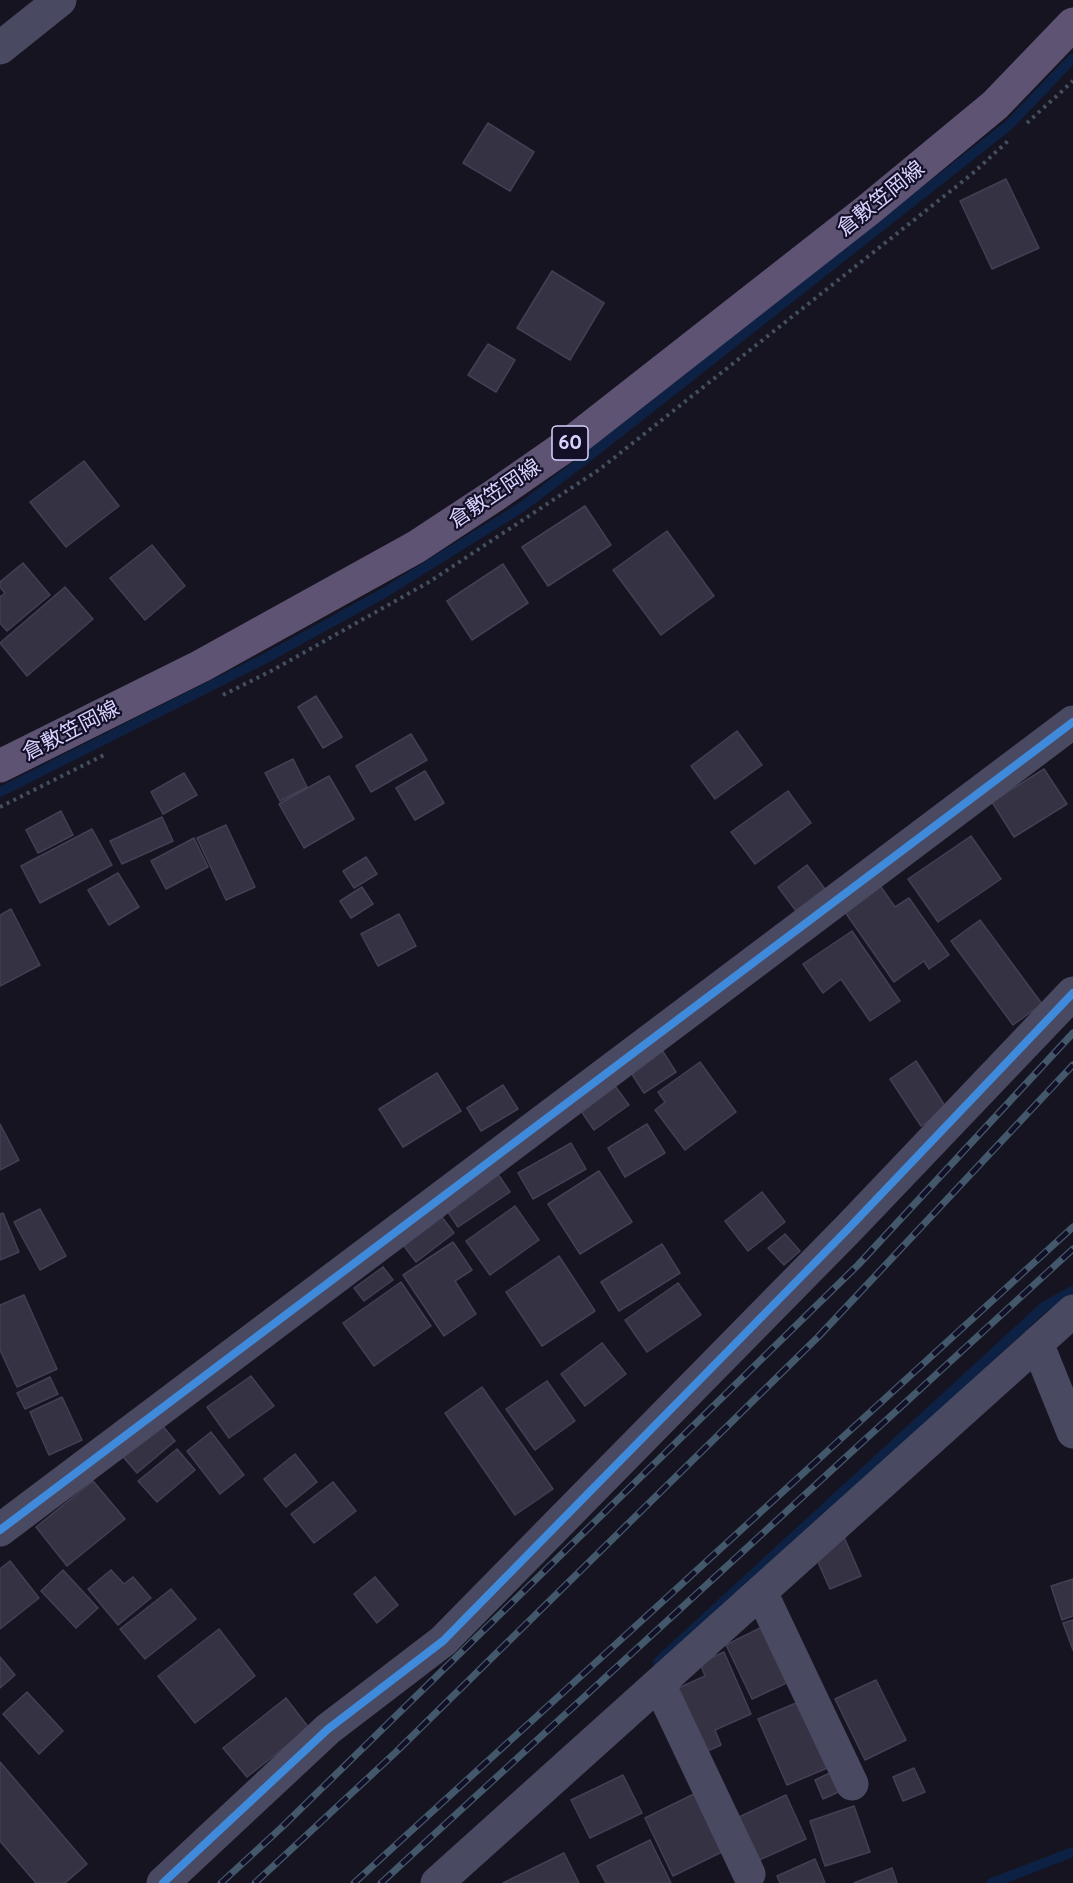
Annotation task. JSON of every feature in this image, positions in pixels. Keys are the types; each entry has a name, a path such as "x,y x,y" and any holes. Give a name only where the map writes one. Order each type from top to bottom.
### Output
{"main road":[{"name":"倉敷笠岡線","path":"0,766 201,666 416,547 504,489 577,438 868,210 995,105 1073,24"}],"street":[{"path":"0,48 60,0"},
{"path":"0,1530 1073,722"},
{"path":"163,1883 328,1729 443,1641 848,1229 1073,993"},
{"path":"437,1883 1073,1311"},
{"path":"1037,1343 1073,1432"},
{"path":"761,1592 852,1784"},
{"path":"659,1684 749,1874"}],"building":[{"path":"488,123 534,152 510,191 463,163"},
{"path":"1006,179 1039,248 992,269 960,201"},
{"path":"552,271 604,303 570,360 517,328"},
{"path":"488,344 515,360 496,392 468,375"},
{"path":"84,461 119,506 66,547 30,502"},
{"path":"585,506 611,545 548,586 522,547"},
{"path":"667,531 714,596 661,635 613,570"},
{"path":"152,545 185,586 145,620 110,578"},
{"path":"23,563 50,595 7,631 0,623 0,597 5,593 0,587 0,582"},
{"path":"503,564 528,603 472,640 447,601"},
{"path":"65,587 93,619 27,676 0,643"},
{"path":"316,696 342,737 323,748 298,707"},
{"path":"737,731 762,765 715,799 691,766"},
{"path":"411,734 427,760 371,792 356,766"},
{"path":"293,759 307,787 280,801 265,773"},
{"path":"1044,769 1067,804 1014,837 992,802"},
{"path":"425,771 444,803 415,820 396,788"},
{"path":"184,773 197,795 163,814 151,792"},
{"path":"329,776 354,819 304,848 279,804"},
{"path":"788,791 811,823 755,864 731,832"},
{"path":"61,811 73,835 38,853 26,830"},
{"path":"162,817 173,841 122,864 110,841"},
{"path":"226,825 255,887 226,900 197,838"},
{"path":"92,829 112,865 40,903 21,866"},
{"path":"971,836 1001,879 938,922 908,879"},
{"path":"194,838 208,867 166,889 151,861"},
{"path":"366,857 377,874 354,888 343,871"},
{"path":"807,865 825,889 796,911 778,887"},
{"path":"118,873 139,907 109,925 88,890"},
{"path":"876,880 895,907 909,898 949,955 929,969 924,961 894,982 840,905"},
{"path":"362,887 373,904 351,918 340,901"},
{"path":"11,909 40,965 0,986 0,915"},
{"path":"399,914 416,946 378,966 361,934"},
{"path":"980,920 1042,1004 1013,1025 951,941"},
{"path":"852,931 900,1001 870,1021 841,979 823,993 803,964"},
{"path":"660,1047 676,1072 644,1093 628,1068"},
{"path":"916,1061 947,1109 921,1126 890,1079"},
{"path":"700,1062 736,1112 685,1150 655,1110 665,1102 658,1092"},
{"path":"437,1073 461,1111 403,1147 379,1109"},
{"path":"612,1082 629,1105 594,1130 577,1105"},
{"path":"503,1085 518,1109 481,1131 467,1108"},
{"path":"0,1124 19,1160 0,1170"},
{"path":"647,1124 665,1153 625,1177 608,1148"},
{"path":"571,1143 586,1169 533,1199 518,1173"},
{"path":"599,1171 632,1222 580,1254 548,1204"},
{"path":"498,1174 510,1192 458,1227 446,1209"},
{"path":"762,1192 785,1222 748,1251 725,1221"},
{"path":"515,1206 539,1240 490,1275 466,1241"},
{"path":"40,1209 66,1256 40,1270 14,1222"},
{"path":"3,1213 19,1252 0,1260 0,1214"},
{"path":"439,1213 454,1233 416,1262 401,1242"},
{"path":"785,1234 800,1251 784,1265 768,1248"},
{"path":"453,1242 472,1270 455,1281 476,1314 444,1336 403,1275"},
{"path":"662,1244 680,1273 619,1311 601,1282"},
{"path":"559,1256 595,1311 542,1346 506,1292"},
{"path":"383,1267 393,1280 364,1301 354,1288"},
{"path":"401,1282 431,1326 374,1366 343,1323"},
{"path":"678,1283 701,1315 647,1352 625,1320"},
{"path":"24,1295 57,1369 17,1387 0,1350 0,1305"},
{"path":"602,1343 626,1374 585,1406 561,1374"},
{"path":"251,1376 274,1406 229,1438 207,1407"},
{"path":"50,1377 58,1394 25,1409 17,1393"},
{"path":"547,1381 575,1421 535,1450 506,1409"},
{"path":"482,1387 553,1489 515,1515 445,1413"},
{"path":"62,1397 82,1440 49,1455 30,1412"},
{"path":"157,1419 175,1441 137,1473 119,1452"},
{"path":"211,1432 244,1475 220,1494 187,1451"},
{"path":"177,1449 195,1470 157,1502 138,1481"},
{"path":"295,1454 317,1482 286,1507 264,1479"},
{"path":"93,1481 125,1519 67,1566 36,1527"},
{"path":"333,1482 356,1511 314,1543 291,1514"},
{"path":"844,1537 861,1576 830,1589 817,1560"},
{"path":"10,1561 39,1598 0,1629 0,1569"},
{"path":"63,1570 98,1608 76,1628 41,1591"},
{"path":"111,1570 124,1584 133,1577 151,1598 118,1625 88,1589"},
{"path":"375,1577 398,1605 377,1623 354,1594"},
{"path":"1073,1579 1073,1616 1062,1620 1051,1586"},
{"path":"171,1589 196,1619 145,1659 120,1629"},
{"path":"1073,1620 1073,1650 1063,1623"},
{"path":"764,1626 791,1681 752,1699 726,1645"},
{"path":"219,1629 255,1676 195,1723 158,1676"},
{"path":"724,1652 751,1714 715,1730 721,1745 701,1754 674,1690 705,1676 700,1663"},
{"path":"0,1657 15,1675 0,1688"},
{"path":"876,1680 906,1740 865,1760 835,1699"},
{"path":"27,1692 63,1731 39,1754 3,1714"},
{"path":"286,1698 309,1728 247,1777 223,1748"},
{"path":"803,1700 832,1766 787,1785 758,1719"},
{"path":"0,1762 87,1864 65,1883 36,1883 0,1841"},
{"path":"914,1768 925,1792 903,1801 893,1777"},
{"path":"834,1771 843,1790 823,1799 815,1780"},
{"path":"623,1775 642,1813 590,1838 571,1800"},
{"path":"698,1792 726,1850 673,1876 645,1818"},
{"path":"786,1795 806,1839 757,1861 737,1818"},
{"path":"854,1806 870,1852 825,1866 810,1821"},
{"path":"650,1840 671,1883 606,1883 597,1866"},
{"path":"564,1853 579,1883 503,1883"},
{"path":"815,1859 825,1883 780,1883 777,1876"},
{"path":"892,1868 897,1883 854,1883"}],"waterway":[{"path":"0,792 268,657 384,593 522,507 1009,125 1073,58"},
{"path":"658,1662 1045,1306 1073,1291"},
{"path":"992,1883 1073,1852"}],"railway":[{"path":"221,1883 281,1828 858,1265 1073,1033"},
{"path":"255,1883 396,1752 819,1336 1073,1065"},
{"path":"354,1883 1073,1227"},
{"path":"381,1883 1073,1249"}],"cycle path":[{"path":"0,1530 1073,722"},
{"path":"163,1883 328,1729 443,1641 848,1229 1073,993"}]}
